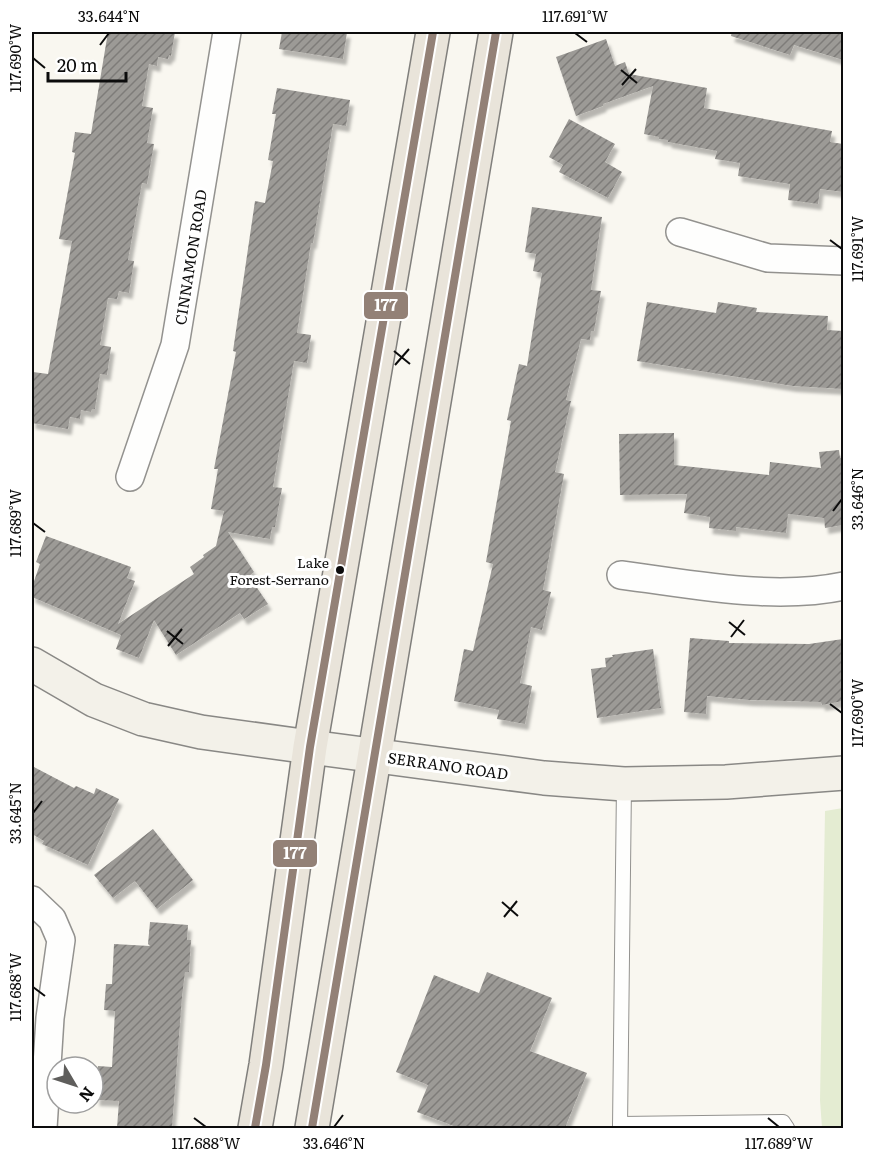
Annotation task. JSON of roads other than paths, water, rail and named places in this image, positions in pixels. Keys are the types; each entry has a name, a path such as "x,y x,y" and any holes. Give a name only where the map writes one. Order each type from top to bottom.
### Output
{"main road":[{"path":"255,1128 266,1065 310,747 433,32"},
{"path":"312,1128 496,32"}],"street":[{"name":"CINNAMON ROAD","path":"130,477 175,345 227,32"},
{"path":"680,232 768,258 843,261"},
{"path":"621,575 753,591 828,589 843,586"},
{"name":"SERRANO ROAD","path":"32,664 94,700 143,719 201,732 310,747 544,778 624,784 726,782 843,773"},
{"path":"32,900 52,918 61,940 50,1018 43,1128"}],"lane":[{"path":"624,784 620,1126 783,1122 788,1128"}],"place":[{"name":"Lake Forest-Serrano","path":"340,570"}]}
